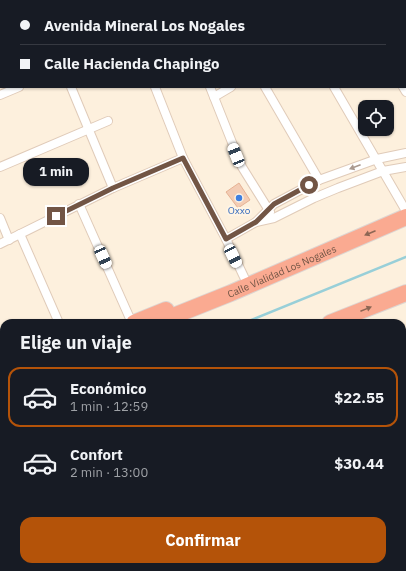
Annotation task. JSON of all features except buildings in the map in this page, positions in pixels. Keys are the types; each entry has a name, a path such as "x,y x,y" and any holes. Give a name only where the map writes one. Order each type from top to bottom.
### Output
{"highway":[{"name":"Calle Vialidad Los Nogales","path":"166,319 406,218"},
{"path":"143,319 270,267 325,252"},
{"path":"340,319 406,293"}],"street":[{"path":"0,95 17,88"},
{"path":"71,88 113,188"},
{"path":"155,88 183,158 226,239 244,277"},
{"path":"210,88 236,155 274,218"},
{"path":"214,97 229,88"},
{"path":"266,88 320,180"},
{"path":"335,88 377,159 406,212"},
{"path":"0,167 108,121"},
{"path":"256,222 268,208 289,195 320,180 377,159 406,153"},
{"path":"0,244 113,188 183,158"},
{"path":"226,239 256,222 274,218 314,198 383,171 406,167"},
{"path":"79,204 131,319"},
{"path":"0,218 9,240"},
{"path":"20,234 57,319"}],"waterway":[{"path":"254,319 406,257"}],"place":[{"name":"Oxxo","path":"239,198"}],"route":[{"path":"56,216 113,188 183,158 226,239 256,222 268,208 274,204 309,185"}]}
